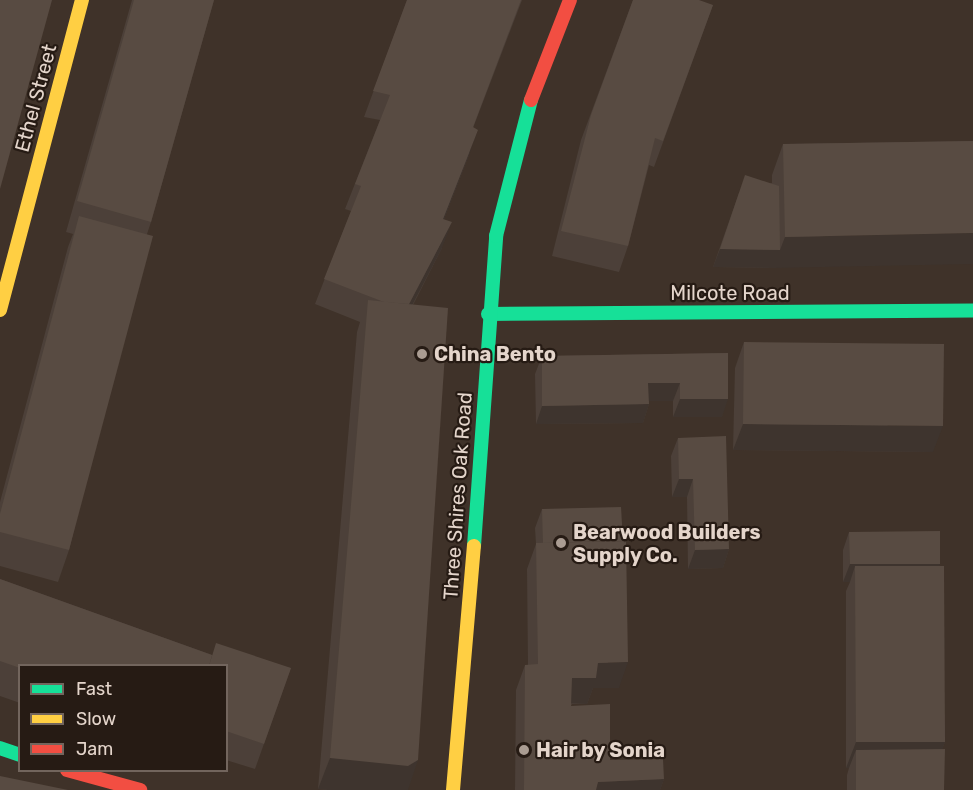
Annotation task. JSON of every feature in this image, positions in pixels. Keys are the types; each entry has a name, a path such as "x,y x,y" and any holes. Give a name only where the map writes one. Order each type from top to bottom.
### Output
{"main road":[{"name":"Ethel Street","path":"0,310 82,0"},
{"name":"Three Shires Oak Road","path":"453,790 486,414 488,314 506,188 528,109 570,0"},
{"name":"Milcote Road","path":"488,314 973,311"},
{"path":"0,748 18,754"},
{"path":"71,772 140,790"}],"building":[{"path":"0,0 52,0 0,189"},
{"path":"134,0 214,0 151,222 77,201"},
{"path":"407,0 521,0 473,127 478,130 443,219 452,222 409,304 384,302 324,279 361,186 355,184 390,95 373,91"},
{"path":"633,0 699,0 713,5 663,141 655,138 628,246 561,231 591,115"},
{"path":"973,141 973,233 785,237 783,144"},
{"path":"745,175 779,186 780,250 720,249"},
{"path":"79,216 153,236 69,550 0,532 0,514"},
{"path":"368,300 448,308 418,760 408,766 330,758"},
{"path":"744,342 944,344 943,426 743,424"},
{"path":"728,353 728,399 680,399 680,383 648,383 649,404 542,406 542,356"},
{"path":"726,436 729,549 695,550 693,479 679,479 678,438"},
{"path":"621,507 623,541 543,543 542,509"},
{"path":"940,531 940,564 850,564 849,532"},
{"path":"626,541 628,662 598,663 596,678 572,678 571,706 610,704 610,760 663,759 664,779 598,782 596,790 524,790 525,665 538,664 536,543"},
{"path":"855,566 944,566 945,742 856,742"},
{"path":"0,579 212,655 210,664 18,664 18,667 0,661"},
{"path":"216,643 291,668 264,744 228,732 228,664 210,664"},
{"path":"945,749 944,790 856,790 856,750"},
{"path":"0,776 68,790 0,790"}],"traffic: fast":[{"path":"474,546 496,236 531,100"},
{"path":"488,314 973,311"},
{"path":"0,748 18,754"}],"traffic: slow":[{"path":"0,310 82,0"},
{"path":"453,790 474,546"}],"traffic: jam":[{"path":"531,100 570,0"},
{"path":"74,772 140,790"}],"place":[{"name":"China Bento","path":"422,354"},
{"name":"Bearwood Builders Supply Co.","path":"561,543"},
{"name":"Hair by Sonia","path":"524,750"}]}
